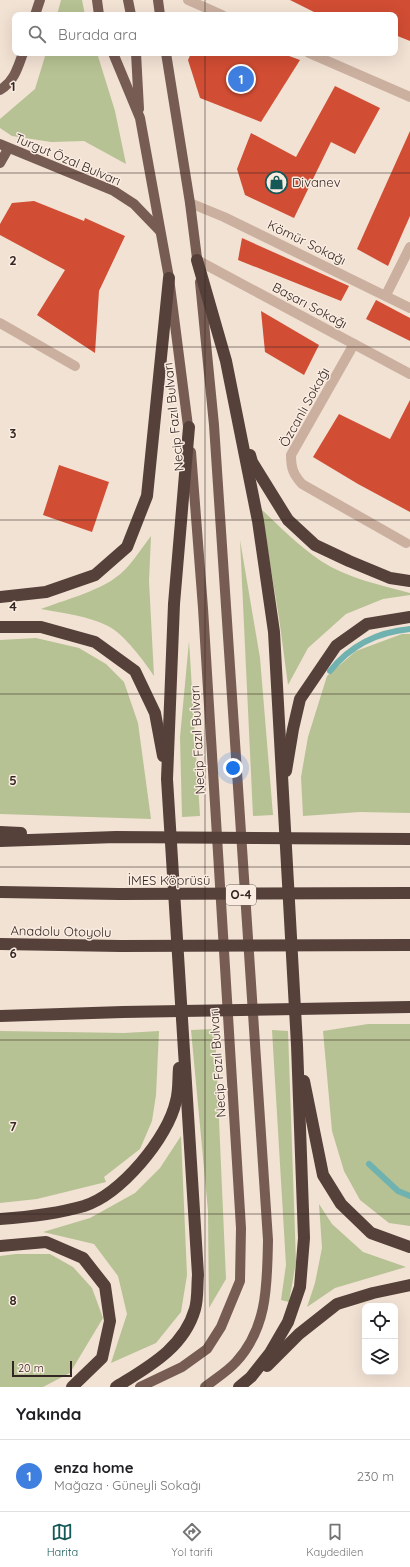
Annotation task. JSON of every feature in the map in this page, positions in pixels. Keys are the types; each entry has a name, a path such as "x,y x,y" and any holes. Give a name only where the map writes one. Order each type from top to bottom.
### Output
{"highway":[{"path":"197,260 226,361 252,462 288,520 315,544 349,562 390,578 410,580"},
{"path":"0,597 46,592 95,575 127,547 147,496 169,278"},
{"path":"226,361 258,521 274,632 297,1045 304,1238 300,1287 288,1322 270,1353 251,1377 239,1387"},
{"path":"116,1387 159,1360 183,1336 196,1308 198,1275 167,779 174,604 189,427"},
{"path":"282,796 293,729 300,699 315,675 336,646 367,624 410,616"},
{"path":"0,627 41,627 95,642 135,671 155,713 167,779"},
{"path":"0,832 116,837"},
{"path":"361,838 410,835"},
{"path":"0,841 116,837 410,839"},
{"name":"İMES Köprüsü","path":"0,892 363,895 410,893"},
{"name":"Anadolu Otoyolu","path":"0,944 121,946 410,945"},
{"path":"0,1007 123,1012"},
{"path":"0,1016 123,1012 410,1008"},
{"path":"0,1220 43,1216 86,1205 120,1185 161,1136 176,1102 182,1023"},
{"path":"297,1045 323,1175 341,1204 371,1233 410,1247"},
{"path":"0,1246 46,1242 83,1258 105,1286 110,1321 102,1358 72,1387"},
{"path":"247,1387 299,1334 337,1304 374,1293 410,1285"}],"main road":[{"path":"36,12 40,0"},
{"path":"97,0 99,12"},
{"path":"128,0 130,12"},
{"path":"158,0 160,12"},
{"path":"0,90 10,82 17,72 22,56"},
{"name":"Necip Fazıl Bulvarı","path":"114,56 140,118 169,278 189,427 203,608 241,1228 240,1281 221,1327 207,1349 182,1367 140,1387"},
{"path":"136,56 140,118"},
{"path":"166,56 190,203 214,425 268,1240 266,1298 254,1337 236,1362 205,1387"},
{"path":"0,163 4,146"},
{"name":"Turgut Özal Bulvarı","path":"4,146 114,191 134,204 160,231"}],"street":[{"path":"188,0 201,3 217,12"},
{"path":"316,56 410,98"},
{"name":"Kömür Sokağı","path":"190,203 224,217 410,308"},
{"path":"386,295 410,247"},
{"name":"Başarı Sokağı","path":"197,260 410,374"},
{"path":"0,323 75,366"},
{"name":"Özcanlı Sokağı","path":"354,344 291,456 291,466 295,476 302,484 406,542"}],"green space":[{"path":"61,0 82,0 84,12 58,12"},
{"path":"45,56 98,56 115,111 126,164 84,141 51,142 12,136 0,128 0,119 35,89"},
{"path":"261,509 305,549 331,567 364,580 410,593 410,595 383,599 346,614 308,648 288,685 279,618"},
{"path":"151,536 149,581 154,676 127,641 108,626 84,617 41,609 108,583 130,564"},
{"path":"240,540 260,658 273,815 253,816"},
{"path":"402,634 410,634 410,813 360,812 303,816 301,777 308,737 327,676 356,651"},
{"path":"36,638 79,648 106,664 124,682 138,723 151,819 0,814 0,640"},
{"path":"189,641 200,816 182,817 180,737"},
{"path":"368,1024 410,1024 410,1226 389,1223 360,1200 344,1171 332,1131 323,1031"},
{"path":"215,1029 226,1279 209,1308 208,1211 191,1030"},
{"path":"272,1030 288,1031 296,1262 289,1302 281,1300 286,1265"},
{"path":"0,1031 124,1033 159,1031 156,1095 152,1121 140,1149 104,1177 106,1182 37,1199 0,1203"},
{"path":"181,1136 187,1275 181,1312 156,1343 111,1363 127,1314 118,1276 94,1244 43,1232 90,1218 135,1193 160,1168"},
{"path":"319,1204 332,1224 363,1252 406,1267 335,1288 307,1307 315,1283 322,1248"},
{"path":"16,1254 50,1254 73,1267 92,1288 103,1318 70,1373 43,1387 0,1387 0,1256"}],"building":[{"path":"290,0 410,0 410,41 398,36 398,12 314,12"},
{"path":"190,56 289,56 300,60 261,122 200,98 188,60"},
{"path":"335,86 380,108 355,154 331,142 294,218 245,195 237,169 251,133 296,157"},
{"path":"410,131 410,216 388,266 357,249"},
{"path":"34,201 84,221 85,218 125,236 99,291 95,353 37,315 65,270 0,235 0,224 12,203"},
{"path":"242,238 349,286 341,301 238,260"},
{"path":"376,300 410,318 410,341 366,319"},
{"path":"261,311 319,345 304,375 265,352"},
{"path":"410,400 410,512 358,484 313,457 339,414 390,439"},
{"path":"59,465 109,482 92,532 43,515"}],"waterway":[{"path":"330,671 346,654 366,642 387,633 410,629"},
{"path":"369,1164 398,1191 410,1196"}],"place":[{"name":"enza home","path":"241,79"},
{"name":"Divanev","path":"276,182"}]}
